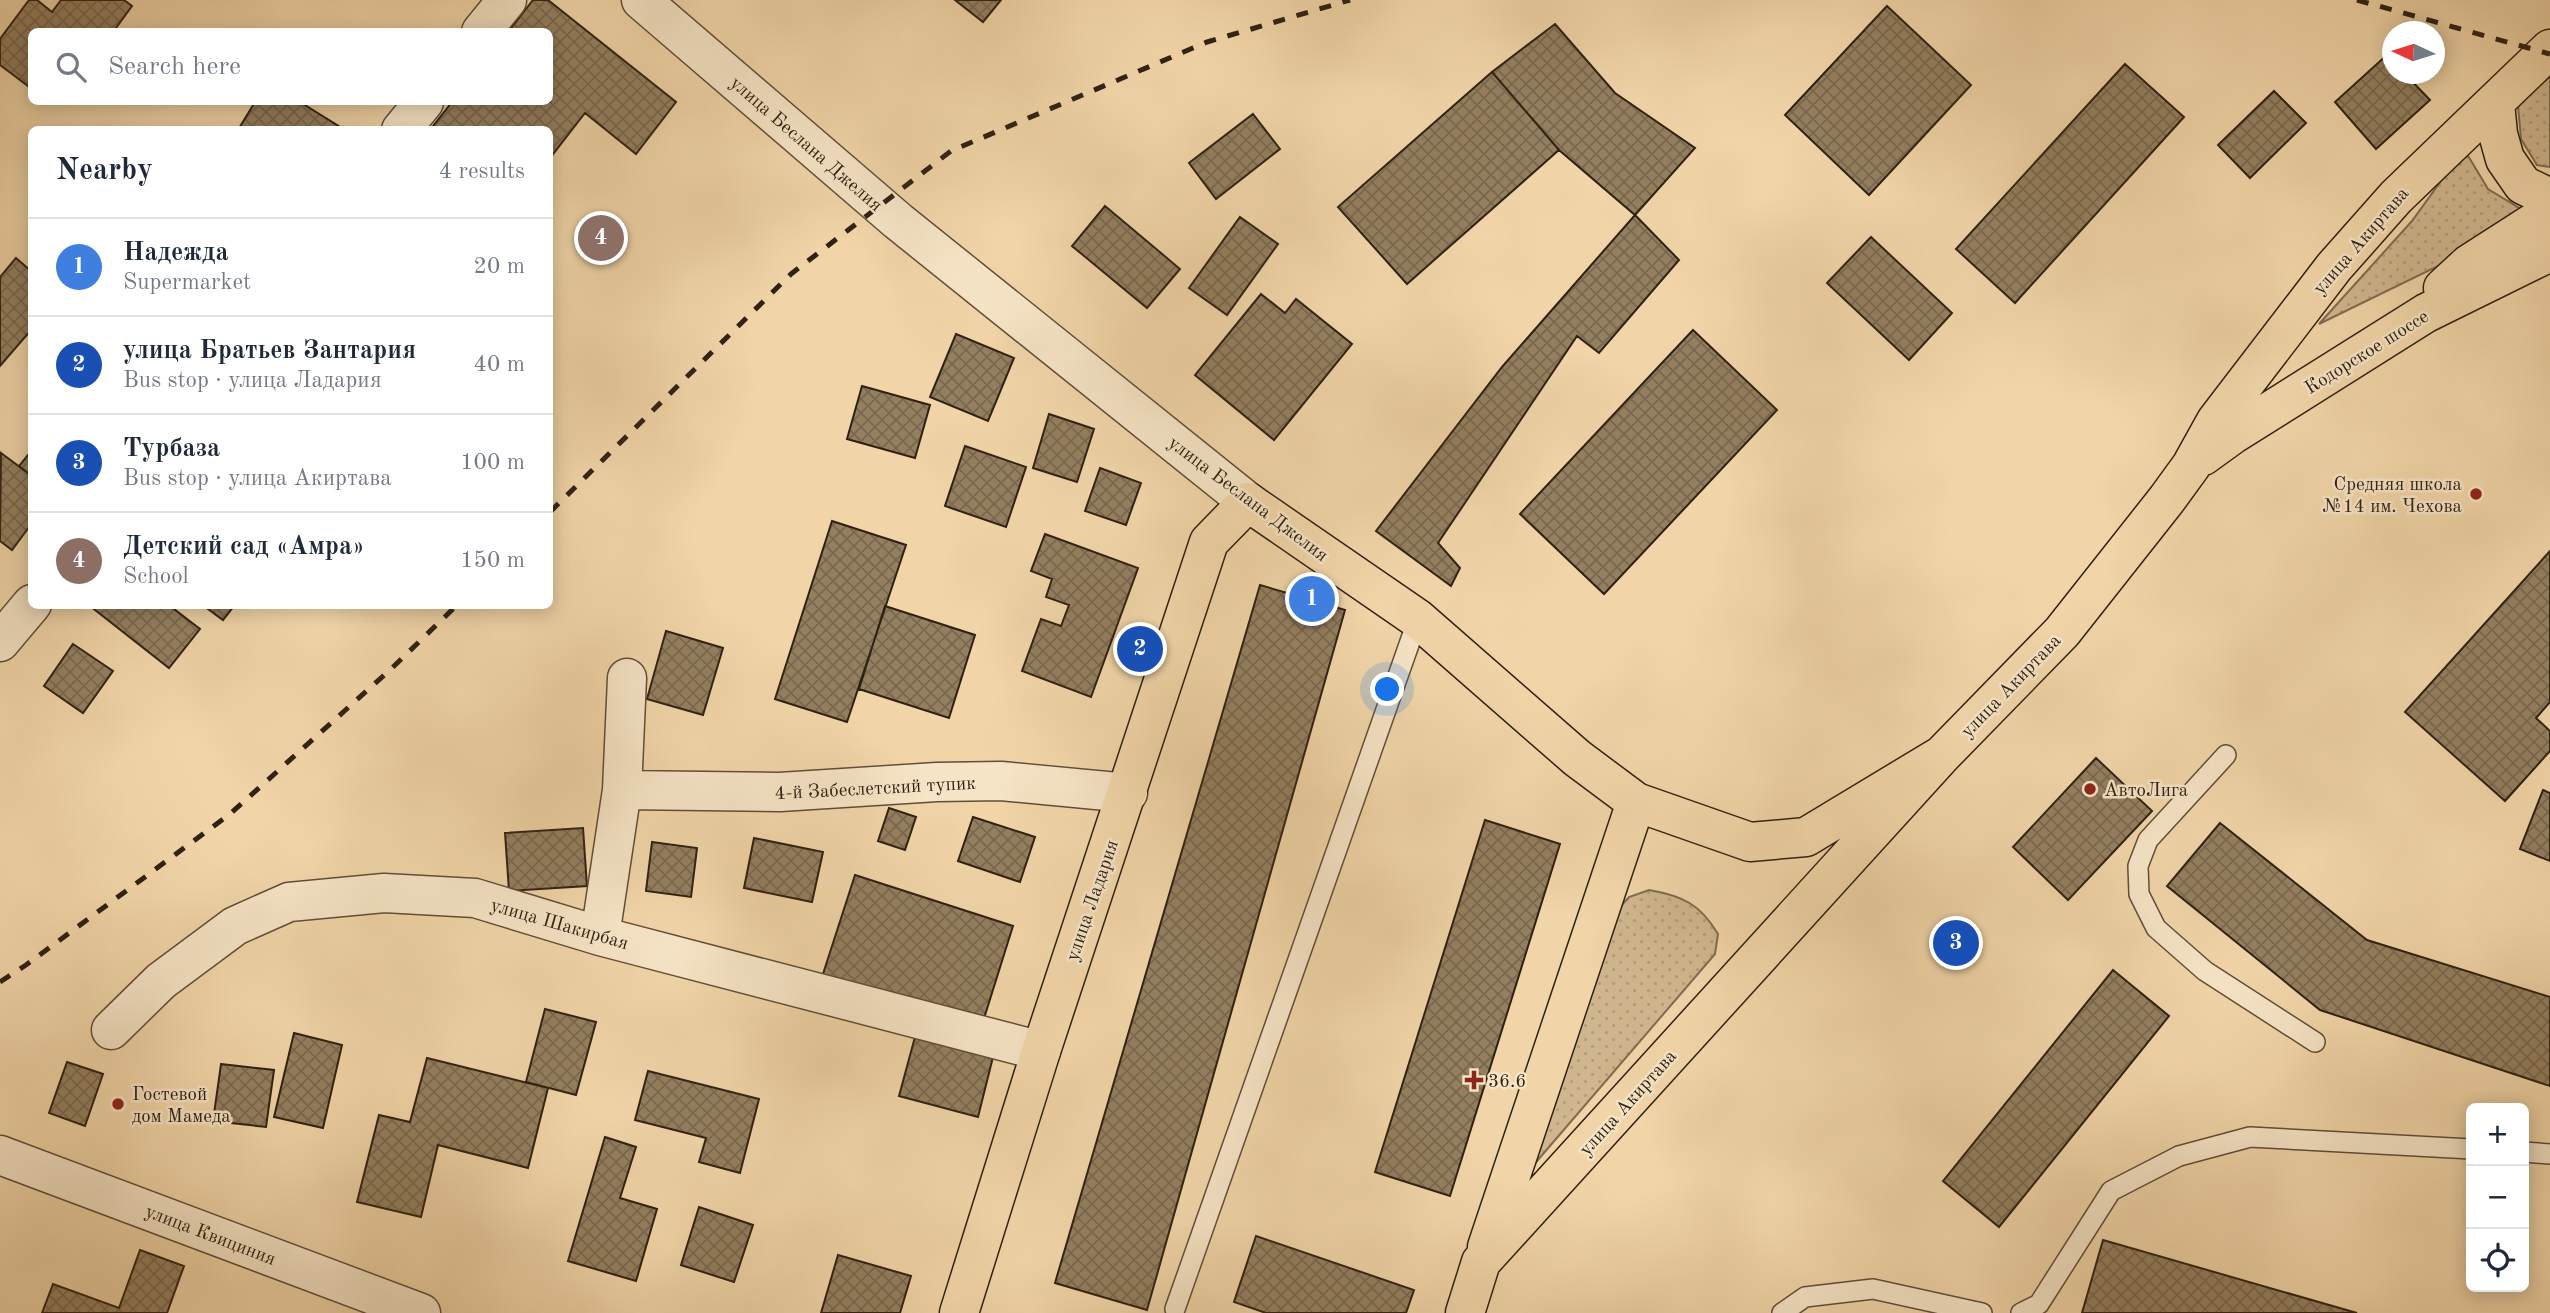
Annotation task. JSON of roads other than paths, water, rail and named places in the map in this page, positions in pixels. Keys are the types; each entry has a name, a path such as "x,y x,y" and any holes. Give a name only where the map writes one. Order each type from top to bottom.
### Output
{"highway":[{"name":"улица Акиртава","path":"1465,1313 1482,1262 1942,755 2062,632 2167,499 2216,421 2334,267 2396,197 2550,50"},
{"path":"2495,103 2498,134 2505,159 2523,185 2550,198"},
{"path":"2389,336 2469,264 2550,212"},
{"name":"Кодорское шоссе","path":"2190,466 2232,435 2426,313 2550,252"},
{"name":"улица Беслана Джелия","path":"1248,502 1418,619 1577,758 1636,802 1750,842 1806,837 1942,755"},
{"name":"улица Ладария","path":"959,1313 1041,1051 1209,542 1248,502"},
{"path":"1482,1262 1636,802"}],"street":[{"path":"484,28 507,0"},
{"name":"улица Беслана Джелия","path":"641,0 898,221 1248,502"},
{"path":"404,126 422,105"},
{"path":"0,642 28,609"},
{"path":"600,936 622,790 627,678"},
{"name":"4-й Забеслетский тупик","path":"622,790 780,792 937,782 1001,781 1128,793"},
{"name":"улица Шакирбая","path":"111,1030 161,981 235,926 289,902 384,893 475,898 600,936 1041,1051"},
{"name":"улица Квициния","path":"0,1155 421,1313"}],"lane":[{"path":"1175,1309 1418,619"},
{"path":"2226,755 2148,840 2138,866 2139,894 2156,928 2205,971 2315,1042"},
{"path":"2021,1313 2039,1304 2111,1191 2179,1156 2250,1137 2466,1149"},
{"path":"2529,1152 2550,1154"},
{"path":"1782,1313 1805,1297 1873,1289 1983,1313"}],"railway":[{"path":"553,509 791,274 951,151 1207,42 1350,0"},
{"path":"2357,0 2550,54"},
{"path":"0,982 230,814 391,669 453,609"}],"place":[{"name":"Детский сад «Амра»","path":"601,238"},
{"name":"Средняя школа №14 им. Чехова","path":"2476,494"},
{"name":"Надежда","path":"1312,599"},
{"name":"улица Братьев Зантария","path":"1140,649"},
{"name":"АвтоЛига","path":"2090,789"},
{"name":"Турбаза","path":"1956,943"},
{"name":"36.6","path":"1474,1080"},
{"name":"Гостевой дом Мамеда","path":"118,1104"}]}
